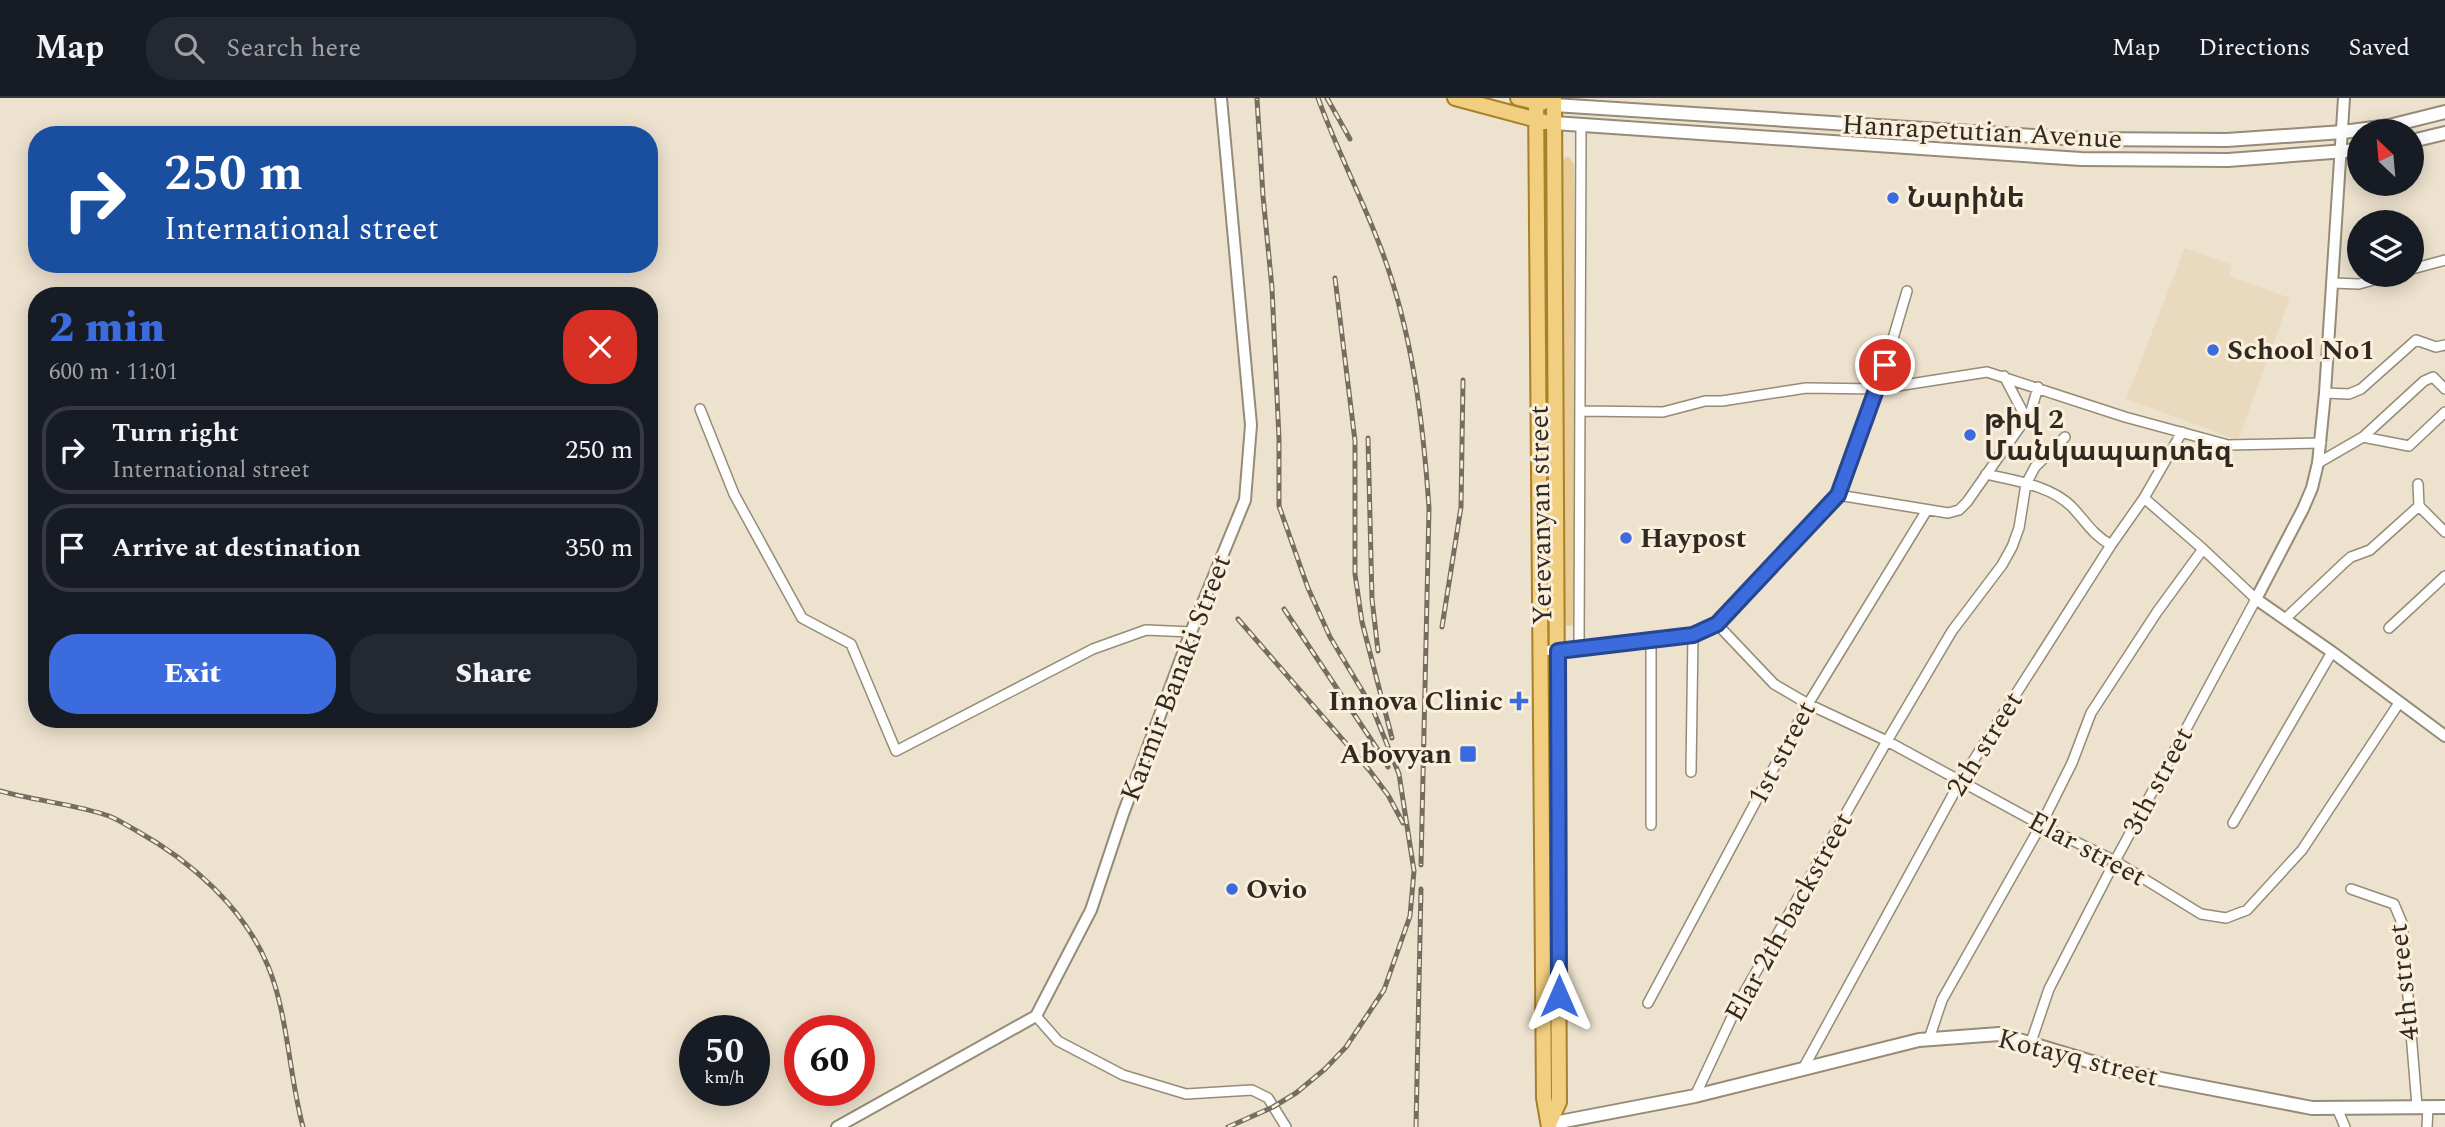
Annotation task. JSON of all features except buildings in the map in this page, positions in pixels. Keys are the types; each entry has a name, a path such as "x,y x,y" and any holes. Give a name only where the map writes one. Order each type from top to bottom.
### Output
{"main road":[{"name":"Hanrapetutian Avenue","path":"1455,98 1536,121 1581,127 2081,159 2228,160 2347,152"},
{"name":"Hanrapetutian Avenue","path":"1518,98 2082,139 2227,140 2343,132 2389,126 2445,112"},
{"name":"Yerevanyan street","path":"1536,100 1545,1098 1549,1126"},
{"name":"Yerevanyan street","path":"1549,1126 1559,1102 1554,101"},
{"path":"2424,138 2445,133"},
{"name":"Kotayq street","path":"1549,1126 1695,1096 1804,1067 1929,1039 1999,1034 2125,1072 2312,1108 2445,1107"}],"street":[{"name":"Karmir Banaki Street","path":"1036,1016 1091,910 1123,814 1191,632 1245,500 1251,425 1220,98"},
{"path":"2256,599 2303,509 2318,463 2333,283 2344,98"},
{"path":"1579,649 1581,127"},
{"path":"2424,266 2445,260"},
{"path":"2333,283 2347,284"},
{"path":"1542,651 1693,635 1717,624 1838,495 1878,389 1907,291"},
{"path":"2325,393 2348,394 2361,389 2416,340 2436,347 2445,345"},
{"path":"1581,411 1663,412 1705,401 1722,401 1806,388 1878,389 1987,372 2125,417 2228,445 2320,443"},
{"path":"2004,376 2026,418"},
{"path":"2318,463 2363,437 2424,381 2433,377 2445,388"},
{"path":"1838,495 1948,513 1959,510 2026,418 2036,400 2038,387"},
{"path":"700,409 734,494 802,618 851,643 896,751 1093,649 1146,630 1191,632"},
{"path":"2363,437 2409,446 2445,412"},
{"name":"2th street","path":"1804,1067 1961,780 2144,498 2182,432"},
{"path":"2026,484 2035,467 2065,437"},
{"path":"1986,474 2043,488 2071,506 2097,537 2111,545"},
{"name":"Elar 2th backstreet","path":"1695,1096 1739,1002 1887,741 1952,631 2002,565 2012,547 2019,528 2026,484"},
{"path":"2418,484 2419,506 2445,532"},
{"path":"2144,498 2256,599 2445,736"},
{"path":"2285,619 2351,557 2370,550 2419,506"},
{"name":"1st street","path":"1648,1003 1808,704 1927,510"},
{"path":"1929,1039 1942,1000 2041,825 2072,763 2091,713 2157,612 2203,549"},
{"path":"2389,628 2445,576"},
{"name":"3th street","path":"2031,1042 2049,989 2256,599"},
{"name":"Elar street","path":"1717,624 1774,684 1808,704 1887,741 2041,825 2115,861 2201,914 2226,918 2247,910 2302,850 2399,703"},
{"path":"1691,772 1693,635"},
{"path":"1651,640 1651,825"},
{"path":"2233,822 2332,652"},
{"name":"4th street","path":"2351,889 2394,904 2402,923 2422,1107 2427,1127"},
{"path":"837,1127 1036,1016 1058,1041 1123,1075 1186,1094 1252,1090 1268,1098 1286,1127"},
{"path":"2337,1108 2344,1127"}],"shaded area":[{"path":"1567,157 1574,165 1578,617 1577,623 1570,626 1566,625 1564,620 1561,165"},
{"path":"2185,248 2232,265 2229,276 2290,298 2238,440 2126,399"}],"railway":[{"path":"1318,98 1373,227 1391,277 1408,342 1419,408 1429,508 1421,865"},
{"path":"1327,98 1350,139"},
{"path":"1228,1127 1273,1107 1296,1093 1346,1047 1384,990 1410,916 1414,871 1399,774 1372,707 1330,637 1308,588 1279,506 1279,439 1272,288 1257,99"},
{"path":"1335,278 1355,441 1355,574 1362,622 1392,738"},
{"path":"1442,627 1461,507 1463,380"},
{"path":"1368,438 1372,599 1378,651"},
{"path":"1284,609 1388,767"},
{"path":"1238,619 1370,771 1388,795 1403,823"},
{"path":"0,791 82,808 116,819 177,857 214,888 245,925 268,966 280,1004 303,1127"},
{"path":"1416,1127 1421,889"}],"place":[{"name":"Նարինե","path":"1893,198"},
{"name":"School No1","path":"2213,350"},
{"name":"թիվ 2 Մանկապարտեզ","path":"1970,435"},
{"name":"Haypost","path":"1626,538"},
{"name":"Innova Clinic","path":"1519,701"},
{"name":"Abovyan","path":"1468,754"},
{"name":"Ovio","path":"1232,889"}],"route":[{"path":"1559,996 1558,651 1693,635 1717,624 1838,495 1885,365"}]}
